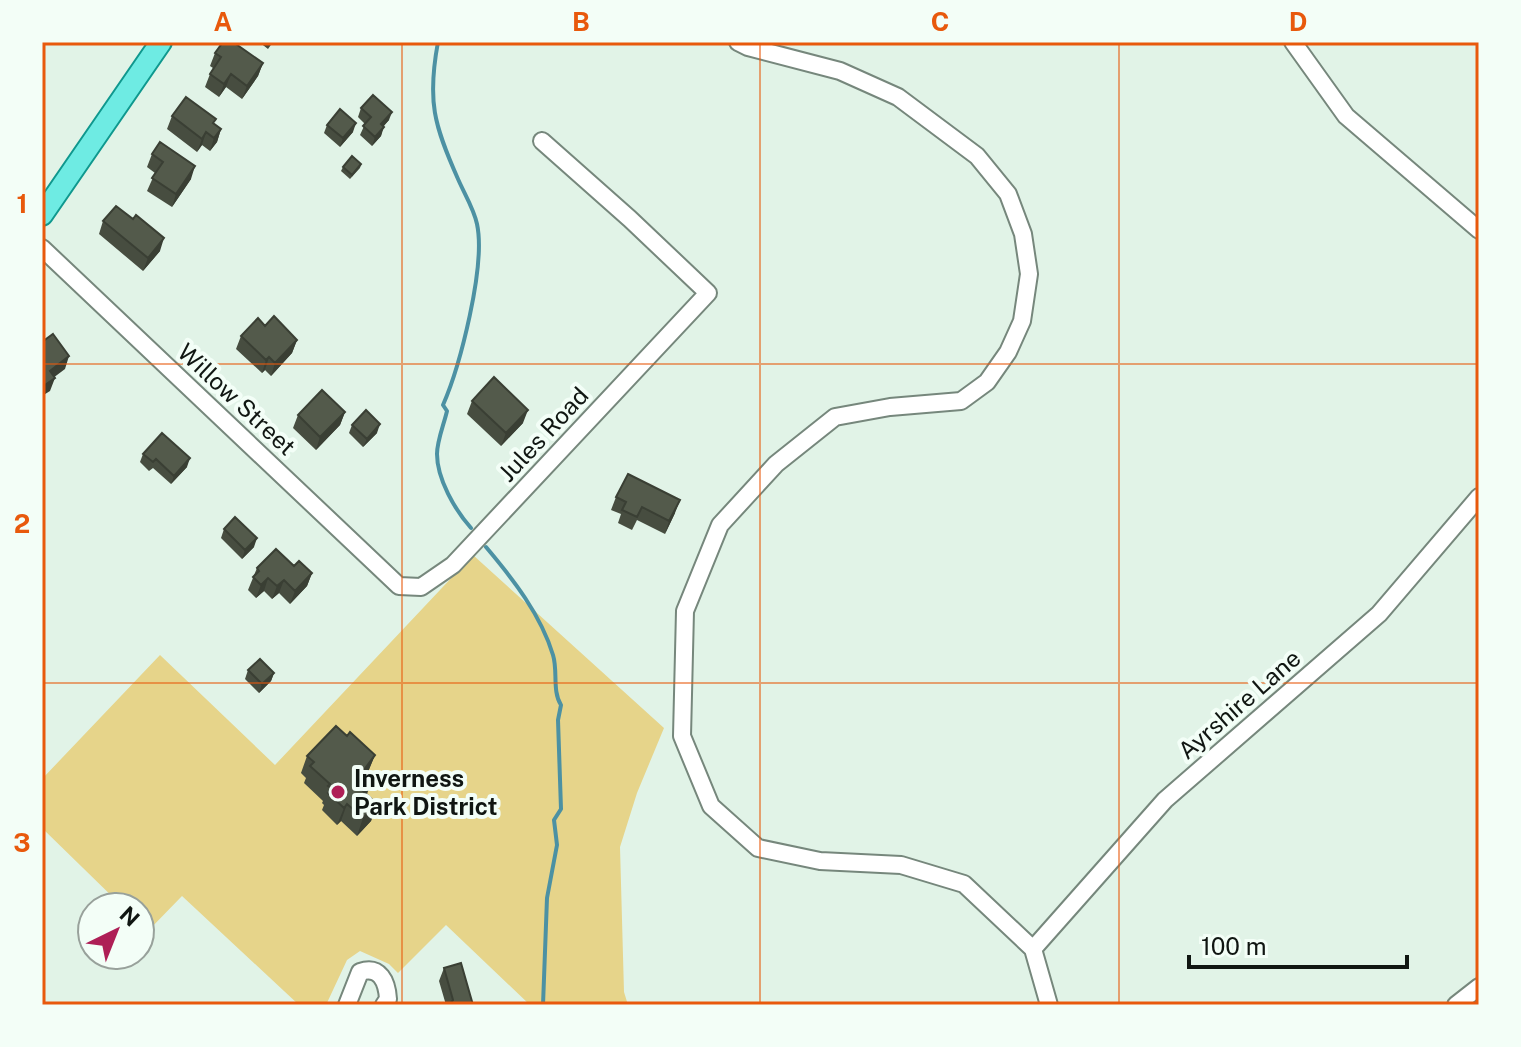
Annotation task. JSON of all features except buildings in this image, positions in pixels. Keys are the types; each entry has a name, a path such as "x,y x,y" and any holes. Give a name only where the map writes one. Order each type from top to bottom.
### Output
{"main road":[{"path":"42,215 161,42"}],"street":[{"path":"738,42 840,71 898,97 977,156 1008,194 1023,234 1029,274 1022,321 1008,352 987,382 961,401 890,407 835,417 776,464 720,525 685,611 682,736 711,806 758,848 820,861 901,865 964,884 1033,949 1049,1005"},
{"path":"1293,42 1346,116 1479,230"},
{"name":"Jules Road","path":"399,586 421,587 453,565 708,293 542,141"},
{"name":"Willow Street","path":"42,248 399,586"},
{"name":"Ayrshire Lane","path":"1033,949 1165,800 1379,614 1479,497"},
{"path":"347,1005 360,972 369,969 384,979 388,999 384,1005"},
{"path":"1456,1005 1479,987"}],"shaded area":[{"path":"473,555 664,728 637,793 620,847 624,992 628,1005 530,1005 446,925 398,973 389,964 360,951 347,960 326,1005 299,1005 182,896 156,923 156,891 107,891 42,828 42,779 160,655 275,765"}],"waterway":[{"path":"438,42 433,81 438,127 476,218 479,242 470,316 443,405 447,411 437,454 440,474 448,494 471,528"},
{"path":"486,547 516,585 548,640 561,705 558,720 561,809 554,820 557,845 547,898 543,1005"}],"place":[{"name":"Inverness Park District","path":"338,792"}]}
